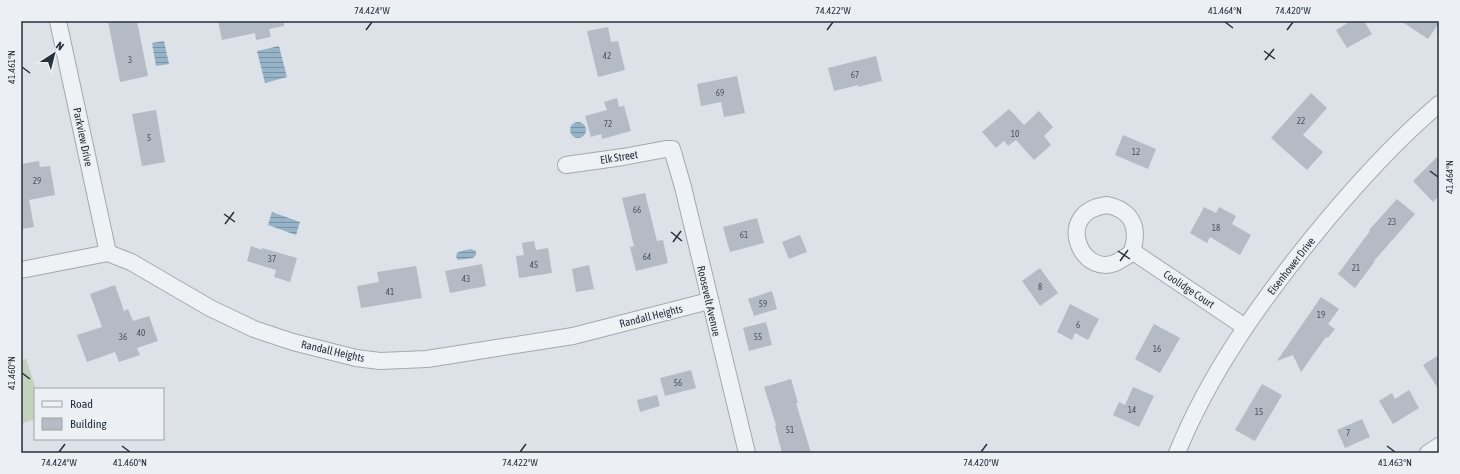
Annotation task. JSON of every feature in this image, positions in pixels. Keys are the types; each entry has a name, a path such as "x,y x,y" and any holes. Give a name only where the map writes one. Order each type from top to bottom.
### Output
{"street":[{"name":"Parkview Drive","path":"58,21 108,253"},
{"name":"Eisenhower Drive","path":"1177,453 1205,393 1245,327 1293,262 1340,203 1424,116 1439,104"},
{"name":"Elk Street","path":"566,165 623,158 672,149"},
{"name":"Roosevelt Avenue","path":"672,149 747,453"},
{"name":"Coolidge Court","path":"1132,251 1245,327"},
{"path":"21,270 108,253"},
{"name":"Randall Heights","path":"108,253 131,262 210,308 254,329 293,342 356,358 380,361 426,359 573,336 709,301"},
{"path":"1428,453 1439,446"}],"green space":[{"path":"26,359 36,388 34,388 34,419 21,424 21,360"}],"water":[{"path":"164,41 169,64 156,66 152,43"},
{"path":"279,46 287,77 265,83 257,51"},
{"path":"575,122 581,122 586,127 584,136 581,138 575,138 570,133 570,127"},
{"path":"272,212 300,222 296,235 268,225"},
{"path":"471,249 476,251 476,255 473,258 458,260 456,257 457,253"}],"building":[{"path":"108,21 137,21 148,76 120,82"},
{"path":"218,21 284,21 284,26 269,29 271,37 256,40 255,33 222,40"},
{"path":"1351,21 1364,21 1372,34 1347,48 1336,30"},
{"path":"1401,21 1439,21 1439,23 1428,39"},
{"path":"608,27 611,42 618,41 625,70 598,77 587,31"},
{"path":"876,56 882,81 834,91 828,68"},
{"path":"737,76 745,113 724,117 721,102 701,106 697,84"},
{"path":"1311,93 1327,108 1303,135 1323,152 1307,170 1271,138"},
{"path":"617,98 619,107 624,106 631,131 602,139 601,134 591,137 585,116 607,110 604,102"},
{"path":"1009,109 1024,125 1039,111 1053,127 1044,136 1051,145 1034,160 1016,140 1008,146 1004,141 996,148 982,132"},
{"path":"156,110 165,162 142,166 132,114"},
{"path":"1123,135 1156,149 1148,169 1115,155"},
{"path":"1439,155 1439,196 1433,202 1413,181"},
{"path":"39,161 40,167 50,166 55,195 29,200 34,227 21,229 21,164"},
{"path":"645,193 657,241 663,240 668,263 636,271 630,247 634,246 622,198"},
{"path":"1397,199 1415,214 1374,261 1355,288 1338,274 1370,231 1369,230"},
{"path":"1204,207 1216,213 1219,207 1236,216 1232,224 1251,235 1240,255 1210,237 1207,243 1190,233"},
{"path":"757,218 764,243 730,252 723,227"},
{"path":"800,235 807,252 789,259 782,242"},
{"path":"534,241 536,250 548,248 552,273 519,278 516,256 524,255 522,243"},
{"path":"251,246 297,258 290,282 274,277 276,270 247,261"},
{"path":"482,264 486,286 450,293 445,271"},
{"path":"589,265 594,289 576,292 572,269"},
{"path":"416,266 422,298 361,308 357,286 379,282 377,272"},
{"path":"1040,268 1058,293 1040,306 1022,281"},
{"path":"115,285 124,311 128,309 133,321 149,316 158,341 137,348 140,355 119,362 115,352 87,362 77,335 102,327 90,294"},
{"path":"772,291 777,309 754,316 748,299"},
{"path":"1321,297 1339,309 1328,324 1335,329 1328,338 1326,337 1301,372 1293,355 1277,361"},
{"path":"1070,304 1099,319 1088,340 1075,333 1072,340 1057,332"},
{"path":"766,322 772,345 749,351 743,328"},
{"path":"1154,324 1180,338 1160,373 1135,359"},
{"path":"1439,355 1439,390 1423,365"},
{"path":"691,370 696,388 665,396 660,378"},
{"path":"791,379 798,403 796,403 811,453 782,453 776,425 764,387"},
{"path":"1262,384 1282,395 1255,441 1235,430"},
{"path":"1133,387 1154,396 1139,427 1113,415 1119,402 1125,405"},
{"path":"1409,390 1419,408 1393,424 1379,401 1392,393 1395,399"},
{"path":"657,395 660,406 640,412 637,400"},
{"path":"1362,419 1370,437 1345,448 1337,430"}]}
